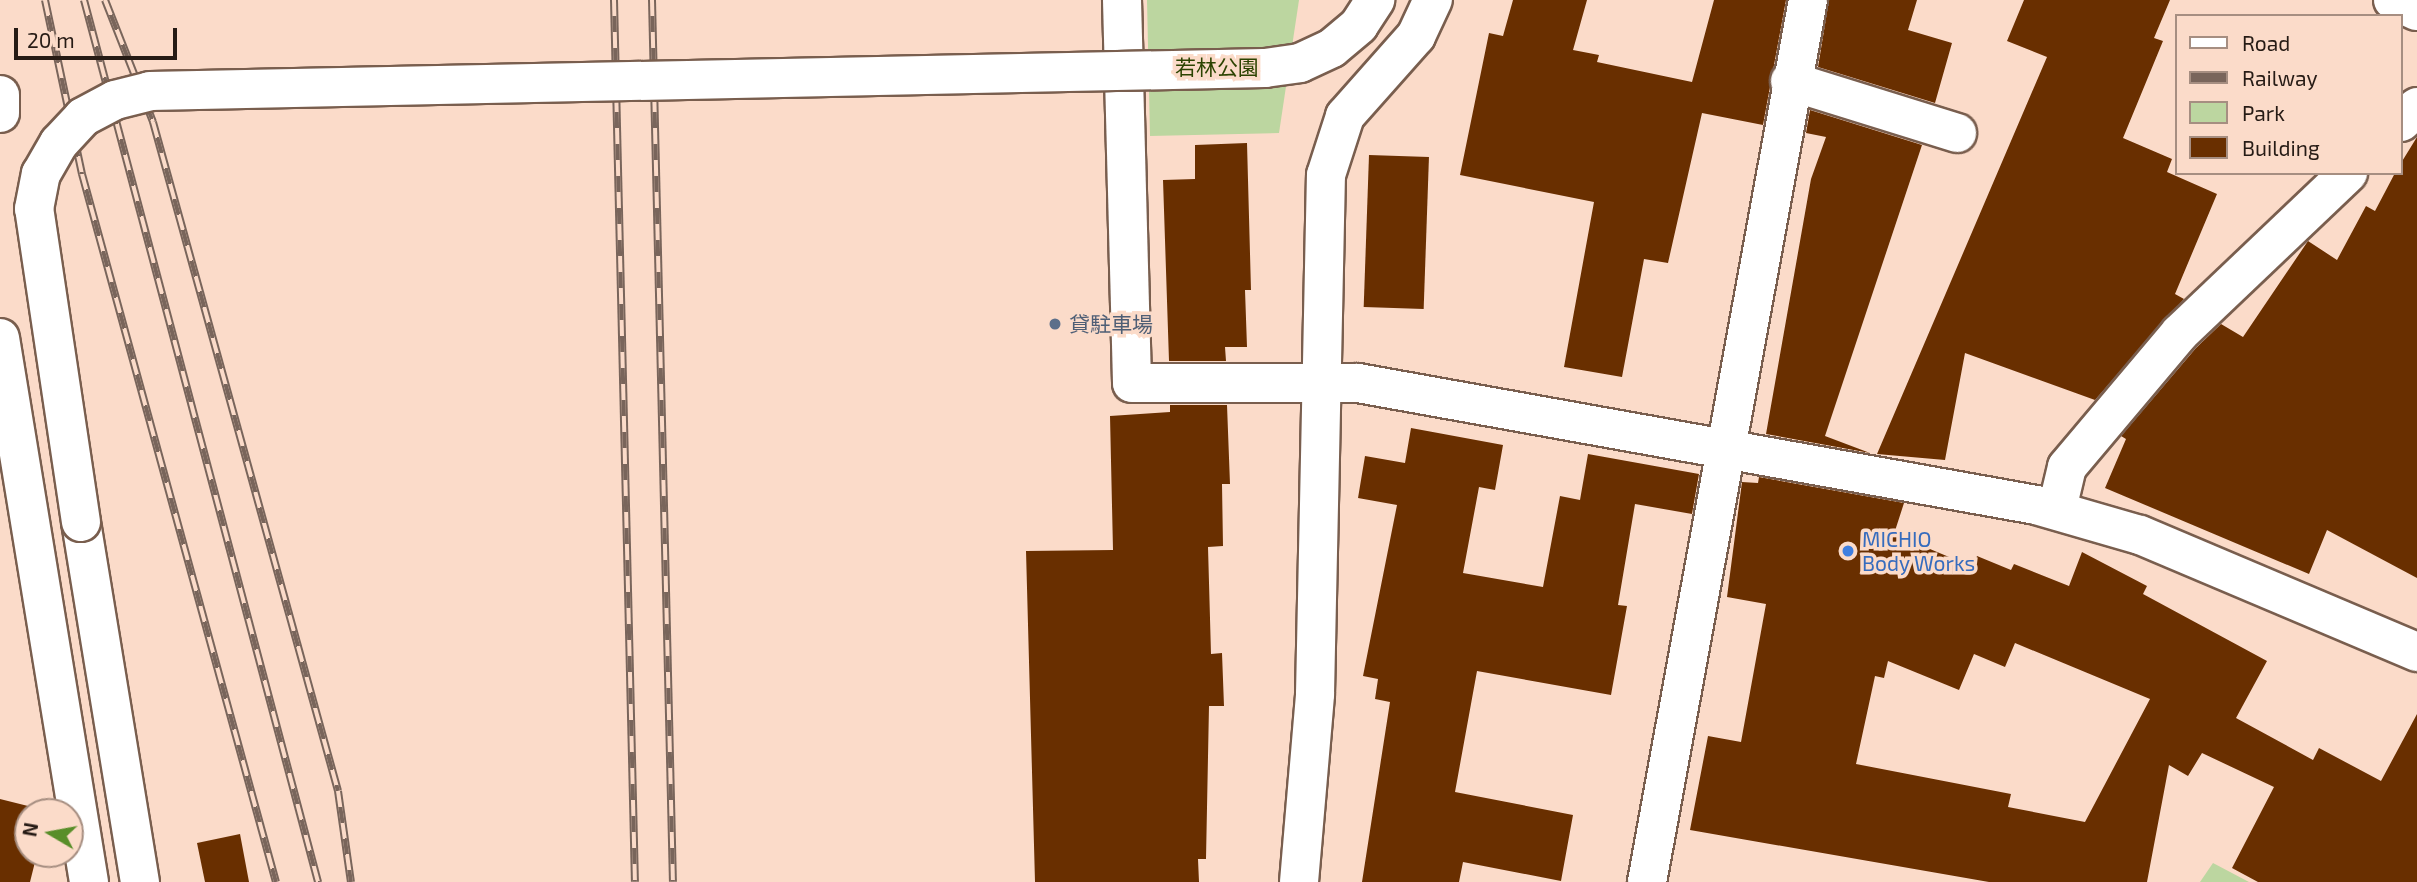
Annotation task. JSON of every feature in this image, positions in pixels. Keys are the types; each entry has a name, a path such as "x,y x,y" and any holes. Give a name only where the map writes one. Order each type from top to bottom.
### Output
{"street":[{"path":"1122,0 1132,383 1358,383 2057,509 2140,535 2417,652"},
{"path":"140,882 34,209 41,174 59,143 83,117 115,100 150,91 1265,68 1300,63 1332,48 1359,25 1375,0"},
{"path":"1299,882 1315,694 1318,381 1332,145 1345,116 1416,36 1433,0"},
{"path":"1647,882 1790,81 1808,0"},
{"path":"2393,0 2417,10"},
{"path":"1790,81 1822,87 1956,133"},
{"path":"0,95 0,113"},
{"path":"2403,120 2417,107"},
{"path":"2057,509 2067,467 2180,333 2346,175"},
{"path":"0,338 89,882"}],"green space":[{"name":"若林公園","path":"1147,0 1299,0 1279,133 1150,136"},
{"path":"2213,863 2249,882 2200,882"}],"building":[{"path":"1513,0 1587,0 1573,50 1599,55 1597,62 1692,82 1714,0 1786,0 1763,125 1702,113 1668,263 1644,259 1622,377 1564,367 1594,202 1460,175 1489,33 1503,36"},
{"path":"1829,0 1917,0 1908,30 1952,43 1935,103 1818,67"},
{"path":"2024,0 2170,0 2154,38 2163,41 2123,138 2172,159 2167,172 2217,194 2175,294 2184,299 2095,400 1965,353 1945,460 1877,454 2047,57 2007,41"},
{"path":"1810,110 1922,145 1825,436 1870,453 1766,434 1811,179 1826,137 1806,133"},
{"path":"2417,137 2417,578 2327,530 2309,574 2105,488 2126,439 2121,436 2196,348 2221,324 2243,337 2308,241 2337,260 2366,206 2375,211 2394,175 2403,175 2403,160"},
{"path":"1247,143 1251,290 1245,290 1247,347 1225,347 1226,361 1169,361 1163,180 1195,179 1195,145"},
{"path":"1369,155 1429,157 1424,309 1364,307"},
{"path":"1170,405 1227,405 1230,484 1222,484 1223,546 1208,547 1211,654 1222,653 1224,706 1209,706 1206,859 1198,859 1199,882 1035,882 1026,551 1113,550 1110,416 1170,412"},
{"path":"1411,428 1503,445 1495,490 1479,487 1463,573 1543,587 1560,496 1580,500 1588,454 1699,474 1692,514 1635,504 1618,605 1627,606 1611,695 1477,671 1455,792 1573,815 1561,881 1463,862 1459,882 1362,882 1390,702 1375,699 1378,679 1363,676 1397,505 1358,498 1365,456 1405,463"},
{"path":"1759,477 1904,503 1894,534 1973,567 1977,556 2011,570 2014,564 2069,586 2082,552 2147,586 2143,594 2267,661 2236,718 2313,760 2319,748 2381,781 2417,714 2417,882 2258,882 2232,868 2274,787 2202,753 2188,776 2169,765 2147,882 1989,882 1690,830 1708,736 1741,742 1766,604 1727,597 1742,482 1758,483","holes":["2015,643 2150,699 2085,822 2008,807 2011,794 1856,764 1875,676 1884,678 1888,661 1959,690 1974,654 2005,667"]},
{"path":"0,799 14,802 14,868 34,868 30,882 0,882"},
{"path":"240,834 249,882 205,882 197,843"}],"railway":[{"path":"45,0 82,174 276,882"},
{"path":"84,0 318,882"},
{"path":"105,0 153,122 338,791 351,882"},
{"path":"614,0 635,882"},
{"path":"652,0 673,882"}],"place":[{"name":"貸駐車場","path":"1055,324"},
{"name":"MICHIO Body Works","path":"1848,551"}]}
